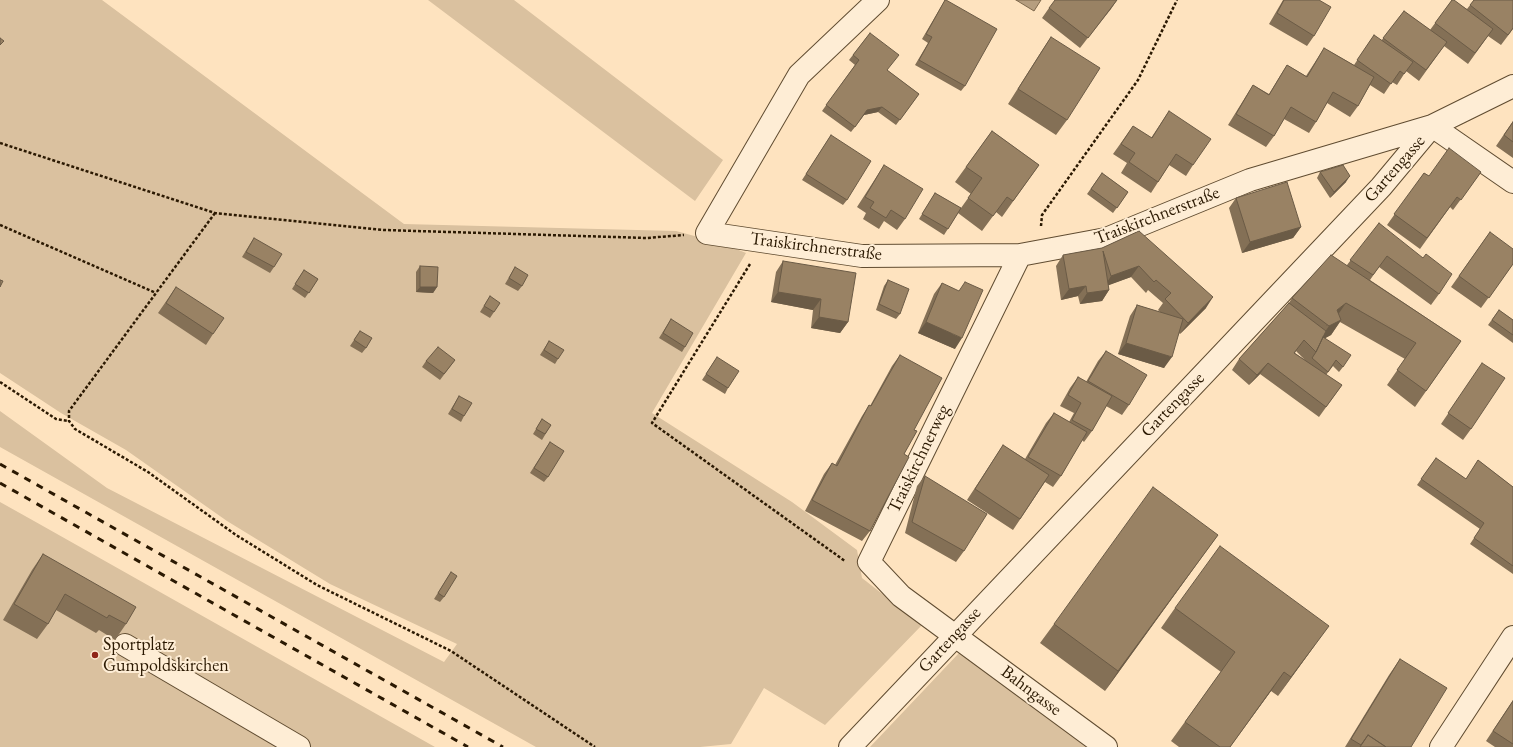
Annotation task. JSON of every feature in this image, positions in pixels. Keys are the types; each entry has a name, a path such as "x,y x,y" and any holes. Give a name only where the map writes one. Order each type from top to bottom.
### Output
{"street":[{"path":"707,233 799,75 878,0"},
{"name":"Gartengasse","path":"850,747 1381,187 1432,126 1513,86"},
{"path":"1432,126 1513,182"},
{"name":"Traiskirchnerstraße","path":"707,233 862,256 1029,253 1106,239 1250,180 1432,126"},
{"name":"Traiskirchnerweg","path":"869,562 1029,253"},
{"path":"869,562 901,596 956,635"},
{"name":"Bahngasse","path":"956,635 1106,747"},
{"path":"1441,747 1513,637"},
{"path":"125,645 299,747"}],"path":[{"path":"1029,253 1042,215 1138,80 1178,0"},
{"path":"0,143 216,213 384,230 647,238 707,233"},
{"path":"216,213 69,411 69,421 75,429 148,472 236,535 317,585 451,651 595,747"},
{"path":"0,225 156,294"},
{"path":"764,242 652,422 846,562 869,562"},
{"path":"0,382 56,419 69,421"}],"shaded area":[{"path":"0,0 102,0 404,224 676,231 724,244 746,253 652,413 792,502 857,550 862,578 922,625 825,725 764,688 731,744 700,747 536,747 0,447 0,411 107,488 444,662 457,644 330,584 227,521 126,450 61,413 0,373"},
{"path":"428,0 514,0 723,160 695,201"},
{"path":"1016,0 1041,0 1034,11"},
{"name":"Sportplatz Gumpoldskirchen","path":"0,502 34,521 435,747 0,747"},
{"path":"959,653 1088,747 870,747"}],"building":[{"path":"945,0 997,29 965,86 919,60 932,37 926,34"},
{"path":"1055,0 1117,0 1088,38 1049,8"},
{"path":"1284,0 1319,0 1331,7 1314,36 1277,13"},
{"path":"1452,0 1493,29 1475,53 1435,23"},
{"path":"1474,0 1513,0 1513,28 1508,35 1470,5"},
{"path":"1404,11 1447,42 1426,70 1383,38"},
{"path":"870,33 899,55 887,70 919,94 900,120 882,107 867,110 855,127 826,105 859,60 853,55"},
{"path":"1374,35 1413,62 1404,74 1400,71 1391,84 1357,60"},
{"path":"1051,37 1100,68 1067,120 1018,89"},
{"path":"0,38 4,41 0,45"},
{"path":"1324,48 1374,77 1358,106 1333,92 1316,122 1291,107 1274,136 1236,114 1253,85 1269,95 1287,65 1307,77"},
{"path":"1169,111 1211,139 1193,165 1176,154 1158,182 1129,162 1135,153 1121,144 1133,126 1152,138"},
{"path":"1513,122 1513,142 1504,135"},
{"path":"992,131 1039,165 1013,201 1007,197 993,216 968,198 982,178 966,167"},
{"path":"831,135 871,161 847,200 806,174"},
{"path":"1449,148 1481,172 1461,200 1457,197 1427,238 1394,214 1424,173 1429,176"},
{"path":"884,165 923,189 905,219 891,210 886,218 870,208 874,202 865,197"},
{"path":"1343,165 1350,176 1334,192 1320,172"},
{"path":"1102,173 1128,192 1117,208 1091,189"},
{"path":"1287,182 1301,227 1250,242 1236,198"},
{"path":"935,193 961,208 948,229 922,214"},
{"path":"1379,223 1423,258 1426,254 1452,274 1439,294 1387,256 1373,275 1350,260"},
{"path":"1139,231 1213,297 1188,323 1165,299 1171,293 1156,280 1154,282 1139,266 1111,276 1103,251 1109,290 1087,293 1086,286 1069,289 1063,255 1102,248"},
{"path":"1490,232 1513,249 1513,264 1489,298 1459,276"},
{"path":"254,238 282,254 274,267 246,252"},
{"path":"1331,255 1461,341 1426,391 1397,370 1416,343 1346,303 1337,310 1341,320 1329,326 1292,298"},
{"path":"783,261 856,273 848,322 819,317 821,299 778,292"},
{"path":"420,266 438,267 437,287 420,287"},
{"path":"515,267 528,275 522,286 509,278"},
{"path":"304,270 318,279 309,293 295,284"},
{"path":"0,280 3,281 0,287"},
{"path":"888,280 909,289 900,314 879,304"},
{"path":"965,282 983,290 962,338 926,322 942,283 959,291"},
{"path":"176,287 224,318 213,334 166,303"},
{"path":"490,296 500,303 494,312 484,306"},
{"path":"1289,303 1326,331 1316,352 1304,340 1294,353 1342,385 1326,407 1268,363 1257,375 1239,359"},
{"path":"1137,305 1183,319 1172,357 1126,343"},
{"path":"1499,310 1513,320 1513,335 1492,320"},
{"path":"671,319 693,333 685,347 663,333"},
{"path":"360,331 372,338 366,348 354,340"},
{"path":"1323,337 1351,355 1343,367 1336,360 1328,372 1312,358"},
{"path":"549,341 564,350 558,359 544,350"},
{"path":"438,347 455,360 444,374 426,361"},
{"path":"1106,351 1147,375 1129,405 1088,381"},
{"path":"900,355 942,378 914,430 917,431 904,454 909,457 870,531 812,500 832,463 837,466 869,405 871,406"},
{"path":"717,357 739,371 728,388 706,374"},
{"path":"1482,363 1505,378 1471,429 1448,413"},
{"path":"1078,377 1112,396 1092,431 1072,420 1081,403 1068,395"},
{"path":"459,396 472,403 464,416 452,409"},
{"path":"1054,413 1087,432 1061,476 1028,457"},
{"path":"542,419 551,425 545,434 536,429"},
{"path":"550,442 564,451 548,477 534,468"},
{"path":"1003,445 1049,475 1020,519 975,489"},
{"path":"1436,458 1466,479 1478,460 1513,487 1513,566 1474,538 1484,523 1421,479"},
{"path":"925,476 987,514 964,551 912,522"},
{"path":"1153,487 1218,535 1118,671 1054,624"},
{"path":"1220,546 1329,626 1291,677 1284,672 1230,747 1220,747 1185,722 1235,652 1175,608"},
{"path":"43,554 136,607 126,624 109,615 107,618 65,594 48,624 14,604"},
{"path":"451,572 457,576 444,597 438,593"},
{"path":"1400,659 1447,688 1411,747 1386,747 1368,735 1361,745 1351,739"},
{"path":"1513,701 1513,744 1493,731"},
{"path":"1368,735 1386,747 1360,747"}],"railway":[{"path":"0,464 503,747"},
{"path":"0,483 468,747"}],"place":[{"name":"Sportplatz Gumpoldskirchen","path":"95,655"}]}
